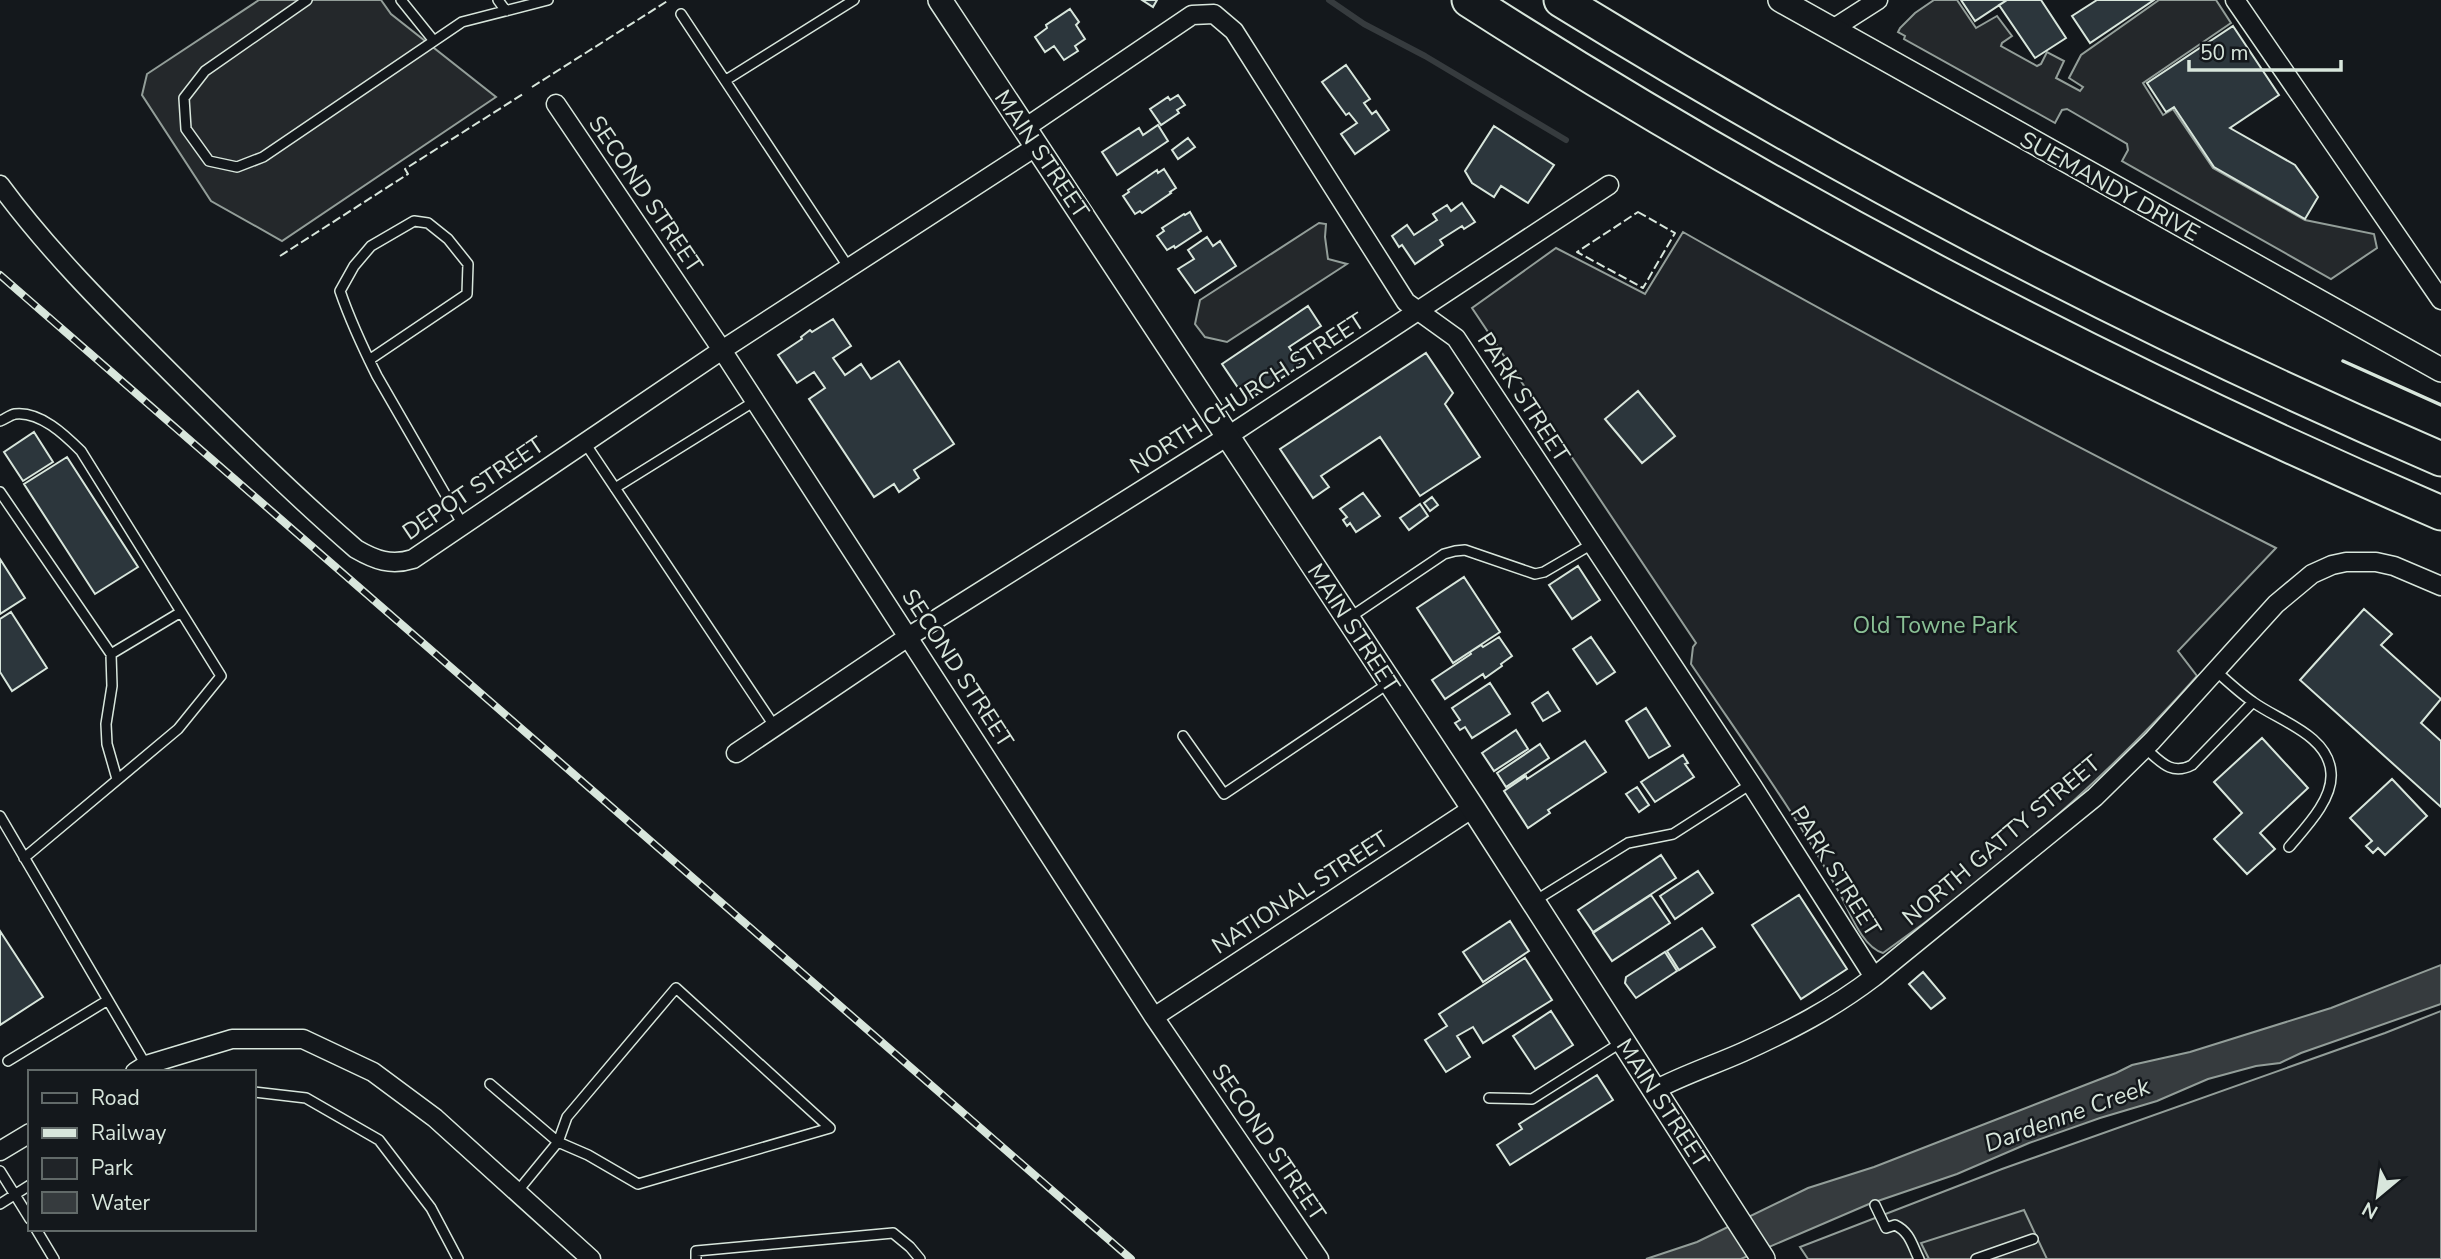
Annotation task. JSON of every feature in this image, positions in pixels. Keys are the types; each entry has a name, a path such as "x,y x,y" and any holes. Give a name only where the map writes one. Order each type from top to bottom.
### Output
{"highway":[{"path":"1469,0 1680,129 1929,267 2169,388 2441,513"},
{"path":"1561,0 1810,146 2005,252 2203,351 2441,459"}],"street":[{"name":"MAIN STREET","path":"940,0 1473,808 1763,1259"},
{"name":"SUEMANDY DRIVE","path":"1780,0 2441,370"},
{"path":"1832,30 1878,0"},
{"path":"2235,0 2441,300"},
{"name":"PARK STREET","path":"1031,137 1192,15 1214,14 1234,31 1406,302 1456,338 1751,784 1874,977"},
{"name":"SECOND STREET","path":"556,104 722,350 1154,1017 1319,1259"},
{"name":"DEPOT STREET","path":"0,185 21,214 114,316 257,460 356,550 389,563 402,563 413,559 722,350 849,268 1031,137"},
{"name":"NORTH CHURCH STREET","path":"736,753 908,637 1228,436 1609,185"},
{"name":"NORTH GATTY STREET","path":"1655,1090 1682,1075 1741,1053 1804,1023 1840,1003 1874,977 2095,797 2145,748 2287,593 2312,574 2332,565 2376,562 2394,566 2441,586"},
{"name":"NATIONAL STREET","path":"1154,1017 1473,808"},
{"path":"141,1069 232,1039 303,1039 373,1072 435,1118 591,1259"},
{"path":"0,1151 28,1134"}],"lane":[{"path":"307,0 205,71 184,97 186,129 209,161 237,167 263,157 462,22 548,0"},
{"path":"401,0 434,41"},
{"path":"498,0 506,11"},
{"path":"726,80 854,0"},
{"path":"681,14 849,268"},
{"path":"369,360 467,294 468,264 429,223 414,221 371,246 354,266 340,291 369,360 463,525"},
{"path":"615,488 755,401"},
{"path":"0,422 12,414 42,420 81,451 221,676 178,729 24,858"},
{"path":"585,443 775,727"},
{"path":"0,492 111,654 112,686 106,724 107,744 117,779"},
{"path":"1348,618 1444,554 1465,550 1535,574 1544,572 1592,544"},
{"path":"111,654 181,612"},
{"path":"2216,671 2253,702 2317,743 2327,758 2331,774 2325,797 2289,847"},
{"path":"1183,736 1224,794 1390,682"},
{"path":"2145,748 2165,766 2174,770 2183,769 2192,765 2253,702"},
{"path":"1533,902 1628,843 1674,834 1751,784"},
{"path":"0,816 108,1000 141,1069"},
{"path":"490,1084 558,1142 588,1155 638,1184 830,1128 676,988 568,1117 558,1142 517,1192"},
{"path":"8,1061 108,1000"},
{"path":"1489,1098 1532,1099 1623,1041"},
{"path":"256,1092 306,1098 379,1140 431,1208 458,1259"},
{"path":"0,1171 28,1216"},
{"path":"0,1204 28,1186"},
{"path":"1875,1205 1886,1228 1895,1225 1911,1238 1919,1259"},
{"path":"37,1231 54,1259"},
{"path":"696,1259 696,1251 893,1233 920,1259"},
{"path":"1976,1259 2033,1239"}],"green space":[{"name":"Old Towne Park","path":"1683,232 1978,394 2276,548 2178,651 2197,676 2162,714 2048,824 1967,891 1883,953 1869,944 1863,936 1805,835 1691,664 1696,643 1472,308 1556,248 1645,294"},
{"path":"2441,1011 2441,1259 1808,1259 1800,1247 2002,1169"}],"shaded area":[{"path":"259,0 381,0 391,14 496,97 282,241 211,201 142,95 147,74"},
{"path":"1934,0 1957,0 1976,28 1997,16 2012,36 2001,46 2037,66 2047,52 2064,61 2056,78 2080,91 2083,87 2069,78 2081,55 2159,0 2216,0 2231,23 2143,83 2163,115 2173,109 2213,168 2305,220 2374,234 2377,248 2331,279 2122,161 2128,150 2127,144 2067,109 2062,110 2055,123 1904,39 1905,36 1898,32 1900,28"},
{"path":"1319,223 1326,224 1328,259 1347,264 1227,342 1205,337 1195,324 1200,300"},
{"path":"2024,1210 2047,1259 1929,1259 1921,1243"}],"water":[{"name":"Dardenne Creek","path":"2441,965 2441,1004 2301,1053 2280,1063 2256,1066 2208,1079 2157,1101 2029,1143 1957,1174 1869,1204 1741,1259 1646,1259 1697,1242 1808,1188 1874,1167 2132,1065 2190,1052 2331,1008"}],"building":[{"path":"1142,0 1157,0 1153,7"},
{"path":"1961,0 2007,0 1975,21"},
{"path":"2007,0 2041,0 2066,38 2035,58 1999,5"},
{"path":"2097,0 2154,0 2090,43 2072,16"},
{"path":"1070,9 1079,22 1076,25 1085,39 1075,46 1078,51 1064,60 1054,46 1045,52 1035,37 1047,28 1046,25"},
{"path":"2233,26 2279,95 2230,128 2295,165 2318,197 2305,219 2214,167 2174,107 2166,112 2147,83"},
{"path":"1346,65 1370,99 1364,103 1372,114 1376,111 1389,130 1355,154 1341,134 1357,123 1349,113 1346,115 1322,82"},
{"path":"1178,95 1185,105 1177,110 1179,113 1161,125 1150,109 1168,97 1170,100"},
{"path":"1158,125 1168,141 1117,175 1102,152 1139,128 1143,135"},
{"path":"1494,126 1554,165 1528,203 1501,186 1494,197 1472,183 1465,171"},
{"path":"1188,138 1195,147 1178,159 1172,150"},
{"path":"1164,169 1176,188 1142,213 1140,211 1135,214 1123,196 1157,170 1158,173"},
{"path":"1462,203 1475,222 1464,229 1462,226 1440,240 1443,245 1415,264 1392,236 1407,225 1414,235 1437,220 1433,214 1447,205 1451,211"},
{"path":"1190,212 1201,231 1175,248 1174,246 1167,250 1157,236 1164,231 1162,228"},
{"path":"1207,237 1213,246 1220,241 1236,266 1195,293 1178,269 1194,259 1188,250"},
{"path":"1308,306 1321,326 1289,347 1301,365 1247,401 1222,364"},
{"path":"833,319 851,346 833,358 845,375 861,364 871,379 899,361 954,444 914,470 919,478 899,492 894,484 874,497 809,399 825,388 814,372 797,383 778,355 802,339 810,330 812,332"},
{"path":"1426,353 1453,393 1445,404 1480,457 1420,496 1380,437 1321,476 1329,487 1313,498 1280,449"},
{"path":"1638,391 1675,436 1642,463 1605,419"},
{"path":"34,432 53,462 23,481 4,452"},
{"path":"67,457 138,567 95,594 24,484"},
{"path":"1363,493 1380,516 1356,532 1350,523 1347,526 1343,520 1347,517 1340,509"},
{"path":"1432,497 1438,505 1430,511 1424,503"},
{"path":"1420,504 1428,516 1409,530 1400,518"},
{"path":"0,559 25,598 0,614"},
{"path":"1578,566 1600,600 1572,619 1549,585"},
{"path":"1464,577 1500,632 1453,663 1417,608"},
{"path":"2364,609 2392,634 2381,645 2441,699 2421,723 2441,741 2441,807 2300,680"},
{"path":"11,612 47,668 12,691 0,672 0,619"},
{"path":"1499,637 1512,656 1485,678 1483,674 1445,699 1432,680 1471,654 1470,652"},
{"path":"1591,637 1615,672 1597,684 1573,649"},
{"path":"1490,683 1510,714 1472,738 1465,727 1460,730 1455,723 1460,720 1452,708"},
{"path":"1548,692 1560,711 1543,721 1532,703"},
{"path":"1646,708 1670,746 1649,758 1626,721"},
{"path":"1516,730 1528,749 1494,771 1482,753"},
{"path":"2262,738 2308,788 2260,833 2275,849 2247,874 2214,839 2242,813 2214,782"},
{"path":"1585,741 1606,772 1548,810 1550,813 1528,828 1504,791"},
{"path":"1540,744 1549,758 1506,787 1497,773"},
{"path":"1683,755 1688,763 1685,764 1694,777 1655,802 1641,782"},
{"path":"2392,779 2427,816 2385,855 2378,848 2373,853 2366,846 2372,841 2350,818"},
{"path":"1637,787 1649,805 1639,812 1626,794"},
{"path":"1661,855 1676,878 1593,932 1578,910"},
{"path":"1698,871 1713,893 1675,919 1660,896"},
{"path":"1651,895 1670,923 1612,961 1593,933"},
{"path":"1799,895 1847,969 1801,999 1752,925"},
{"path":"1510,921 1529,951 1483,982 1463,952"},
{"path":"1702,928 1715,947 1679,970 1667,951"},
{"path":"0,931 43,997 0,1025"},
{"path":"1665,952 1677,971 1636,998 1625,983 1626,977"},
{"path":"1525,958 1552,1000 1483,1043 1473,1027 1457,1036 1470,1057 1446,1072 1425,1040 1447,1026 1439,1014"},
{"path":"1923,972 1945,998 1931,1009 1909,984"},
{"path":"1551,1011 1573,1045 1535,1069 1513,1036"},
{"path":"1597,1075 1613,1100 1510,1165 1497,1145 1522,1129 1519,1124"}],"waterway":[{"path":"1329,0 1364,24 1425,56 1566,140"}],"railway":[{"path":"0,275 1131,1259"}],"fence":[{"path":"532,87 669,0"},
{"path":"280,256 408,174 405,169 523,94"},
{"path":"1638,212 1675,233 1643,288 1577,252 1638,212"}],"wall":[{"path":"2343,361 2441,405"}]}
